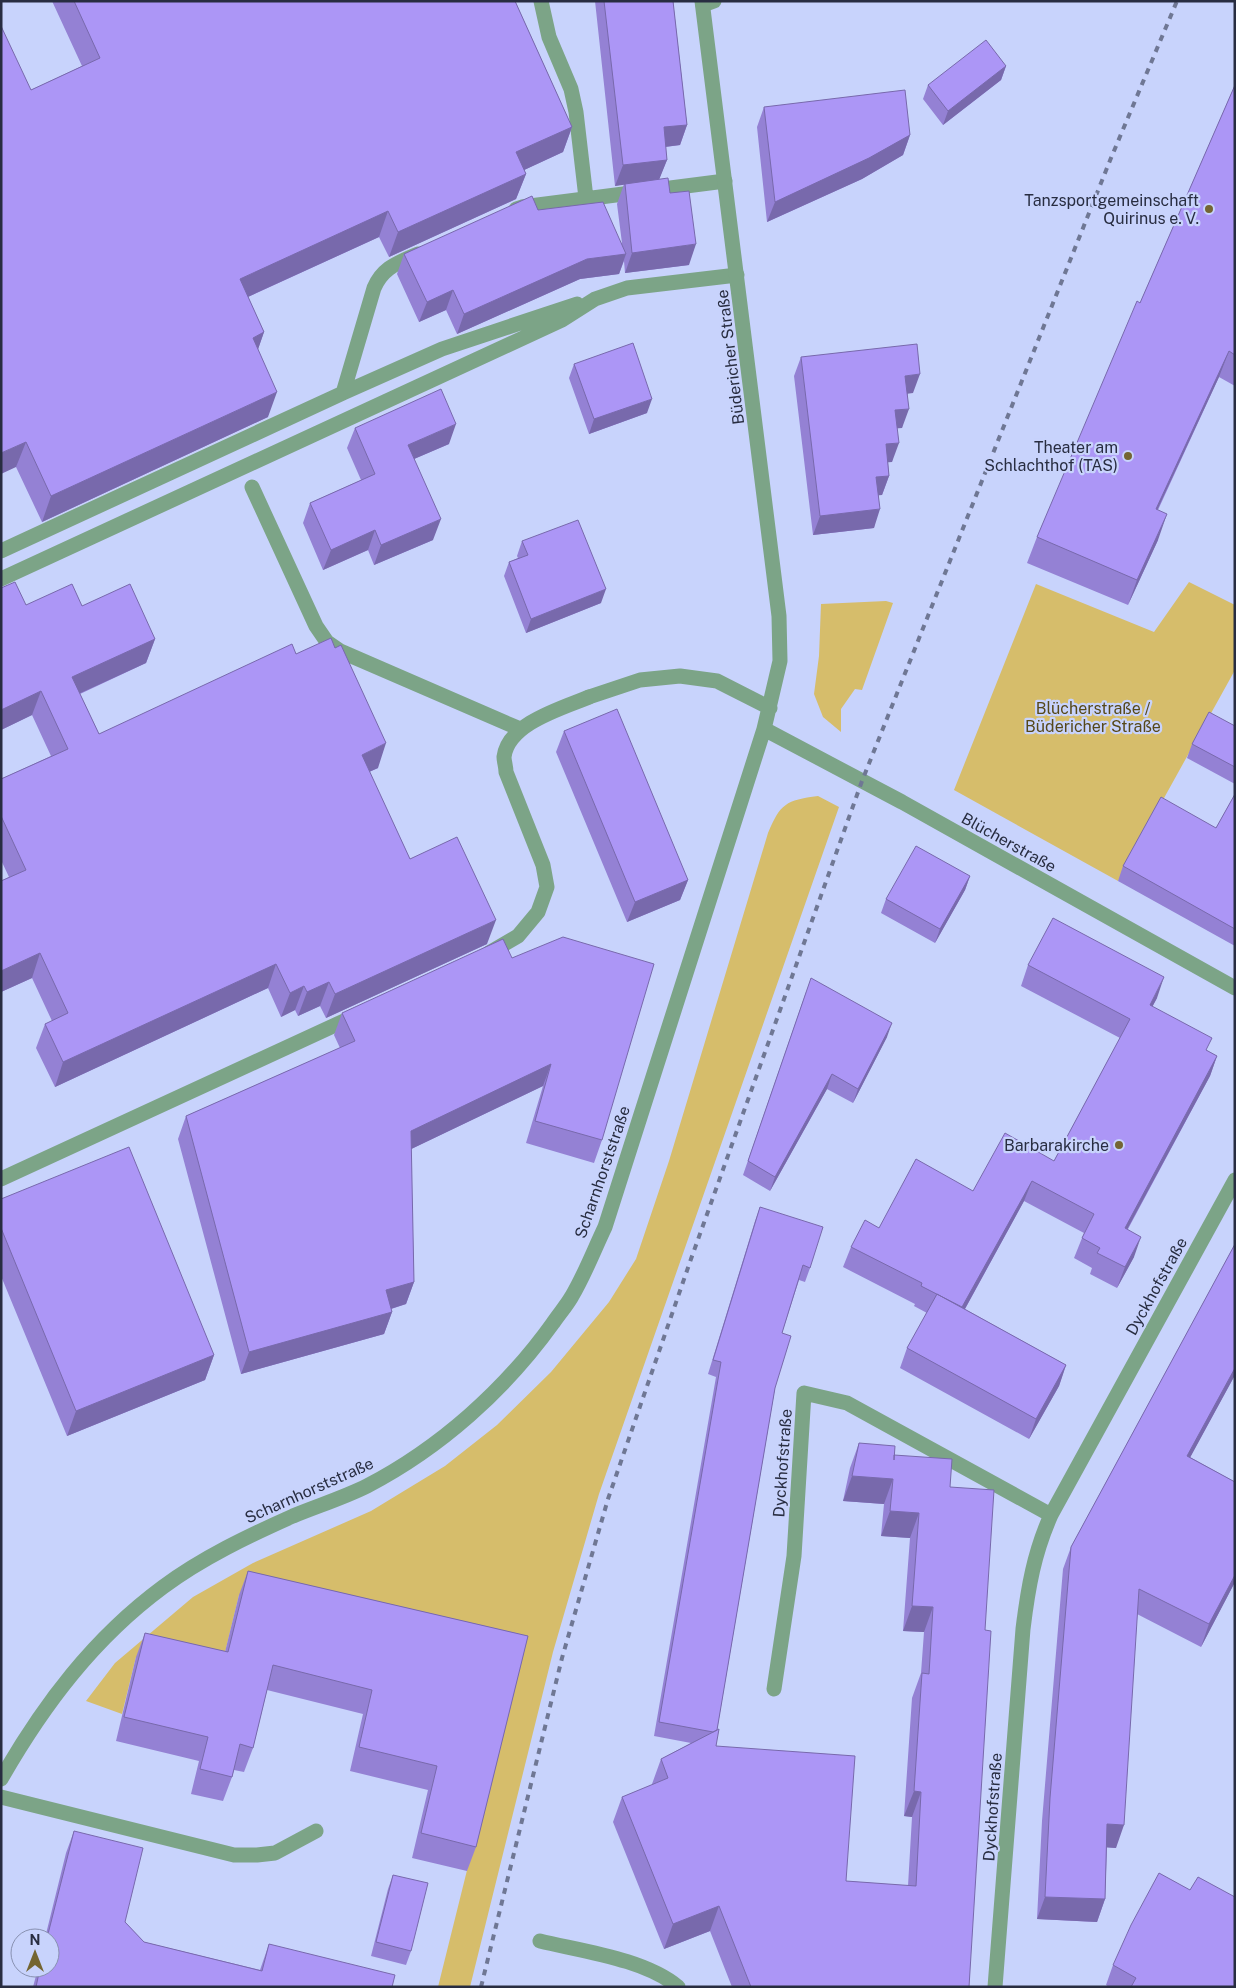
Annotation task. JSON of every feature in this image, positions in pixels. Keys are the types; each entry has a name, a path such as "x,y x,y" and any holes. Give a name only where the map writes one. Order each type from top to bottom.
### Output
{"street":[{"path":"541,1 549,37 571,89 576,112 586,198"},
{"name":"Büdericher Straße","path":"706,3 725,180 779,616 780,661 764,729"},
{"path":"504,215 522,207 725,180"},
{"path":"343,393 379,276 390,267 434,247"},
{"path":"1,551 442,348 627,288 737,275"},
{"path":"1,579 562,320 595,299"},
{"path":"252,487 316,626 327,642 340,651 520,729"},
{"path":"472,961 518,936 538,912 547,886 543,865 506,772 504,758 509,742 520,729 589,697 640,680 680,676 717,681 770,708"},
{"name":"Blücherstraße","path":"764,729 910,807 1235,988"},
{"name":"Scharnhorststraße","path":"1,1779 27,1734 70,1675 114,1628 164,1586 228,1546 292,1516 367,1486 431,1447 488,1399 531,1354 572,1296 605,1227 764,729"},
{"path":"1,1179 372,1008"},
{"name":"Dyckhofstraße","path":"995,1987 1023,1629 1029,1584 1039,1540 1050,1515 1235,1180"},
{"name":"Dyckhofstraße","path":"774,1689 794,1556 804,1393 847,1403 1050,1515"},
{"path":"1,1797 234,1854 257,1855 275,1853 316,1831"},
{"path":"540,1941 637,1964 670,1980 678,1987"}],"green space":[{"name":"Blücherstraße / Büdericher Straße","path":"1189,582 1235,605 1235,670 1118,881 954,790 1036,584 1154,632"},
{"path":"886,601 893,603 862,690 855,689 841,709 841,732 823,717 814,694 819,656 821,604"},
{"path":"818,796 839,807 599,1494 553,1652 470,1987 438,1987 519,1661 239,1595 219,1677 136,1657 122,1714 86,1701 115,1663 193,1597 253,1563 371,1511 445,1466 497,1425 551,1372 609,1302 636,1259 669,1161 768,833 776,816 786,805 798,799"}],"building":[{"path":"74,1 515,1 572,127 516,152 526,174 398,232 388,211 240,279 264,332 253,338 277,392 51,496 26,442 1,453 1,26 31,90 100,58"},
{"path":"604,1 673,1 687,125 664,127 667,160 623,165"},
{"path":"986,40 1006,66 948,111 928,85"},
{"path":"1235,85 1235,355 1229,351 1156,509 1167,514 1137,580 1037,537 1137,301 1140,303"},
{"path":"905,90 910,135 869,158 775,202 764,107"},
{"path":"668,178 670,193 689,191 696,244 632,253 625,184"},
{"path":"532,196 538,210 603,202 626,254 587,259 464,314 453,290 427,302 404,254"},
{"path":"633,343 652,399 594,419 574,364"},
{"path":"917,344 920,374 905,376 909,409 895,410 899,443 886,444 889,476 876,477 880,509 820,516 801,357"},
{"path":"441,389 456,424 408,445 441,519 381,545 375,530 331,550 310,503 375,474 355,428"},
{"path":"578,520 606,589 531,619 509,562 528,555 522,541"},
{"path":"15,582 26,605 72,584 82,606 130,584 155,639 72,677 99,734 292,644 296,654 331,638 335,648 341,645 386,743 362,755 410,859 457,837 496,920 335,994 329,982 307,992 304,986 290,993 276,964 63,1062 45,1024 68,1013 40,953 1,971 1,881 26,870 1,816 1,779 68,749 41,691 1,710 1,588"},
{"path":"617,709 688,880 635,902 564,731"},
{"path":"1209,712 1235,726 1235,767 1192,744"},
{"path":"1235,794 1235,929 1123,866 1161,797 1216,828"},
{"path":"916,846 970,876 940,929 886,899"},
{"path":"1053,918 1164,977 1150,1005 1212,1038 1206,1050 1217,1056 1125,1228 1141,1237 1125,1267 1097,1253 1100,1248 1082,1238 1094,1214 1032,1181 962,1307 921,1286 922,1283 851,1247 865,1220 879,1228 916,1159 973,1191 1005,1133 1054,1161 1130,1019 1028,965"},
{"path":"563,937 654,964 602,1140 535,1121 551,1064 411,1131 414,1282 386,1290 392,1312 249,1352 186,1116 355,1041 342,1013 503,939 512,958"},
{"path":"811,978 892,1023 858,1089 832,1074 775,1177 748,1161"},
{"path":"129,1147 214,1355 76,1411 1,1228 1,1199"},
{"path":"760,1207 823,1227 810,1268 803,1265 782,1333 791,1336 775,1388 717,1730 713,1732 659,1722 721,1362 713,1360"},
{"path":"1235,1244 1235,1368 1187,1456 1235,1482 1235,1575 1209,1624 1139,1589 1124,1825 1107,1824 1105,1899 1045,1897 1050,1798 1071,1547"},
{"path":"937,1294 1066,1365 1036,1419 907,1348"},
{"path":"859,1443 895,1446 894,1455 952,1459 950,1487 994,1490 985,1630 991,1631 969,1987 751,1987 719,1906 673,1924 622,1797 668,1778 661,1759 719,1729 716,1746 855,1756 846,1881 916,1886 921,1792 914,1791 922,1673 929,1674 933,1607 912,1606 919,1513 890,1511 893,1479 852,1476"},
{"path":"248,1571 528,1636 476,1847 421,1833 437,1766 359,1747 372,1690 273,1665 253,1748 240,1744 232,1777 200,1769 208,1737 124,1717 145,1633 228,1652"},
{"path":"74,1831 143,1848 125,1922 144,1942 262,1971 269,1944 395,1975 392,1987 36,1987 38,1978 60,1978 60,1928 50,1928"},
{"path":"1159,1873 1190,1890 1198,1877 1235,1897 1235,1987 1131,1987 1136,1978 1113,1965 1131,1925"},
{"path":"393,1875 428,1883 411,1951 376,1942"}],"railway":[{"path":"481,1987 562,1658 608,1499 691,1259 862,781 1111,158 1177,1"}],"place":[{"name":"Tanzsportgemeinschaft Quirinus e. V.","path":"1209,209"},
{"name":"Theater am Schlachthof (TAS)","path":"1128,456"},
{"name":"Barbarakirche","path":"1119,1145"}]}
